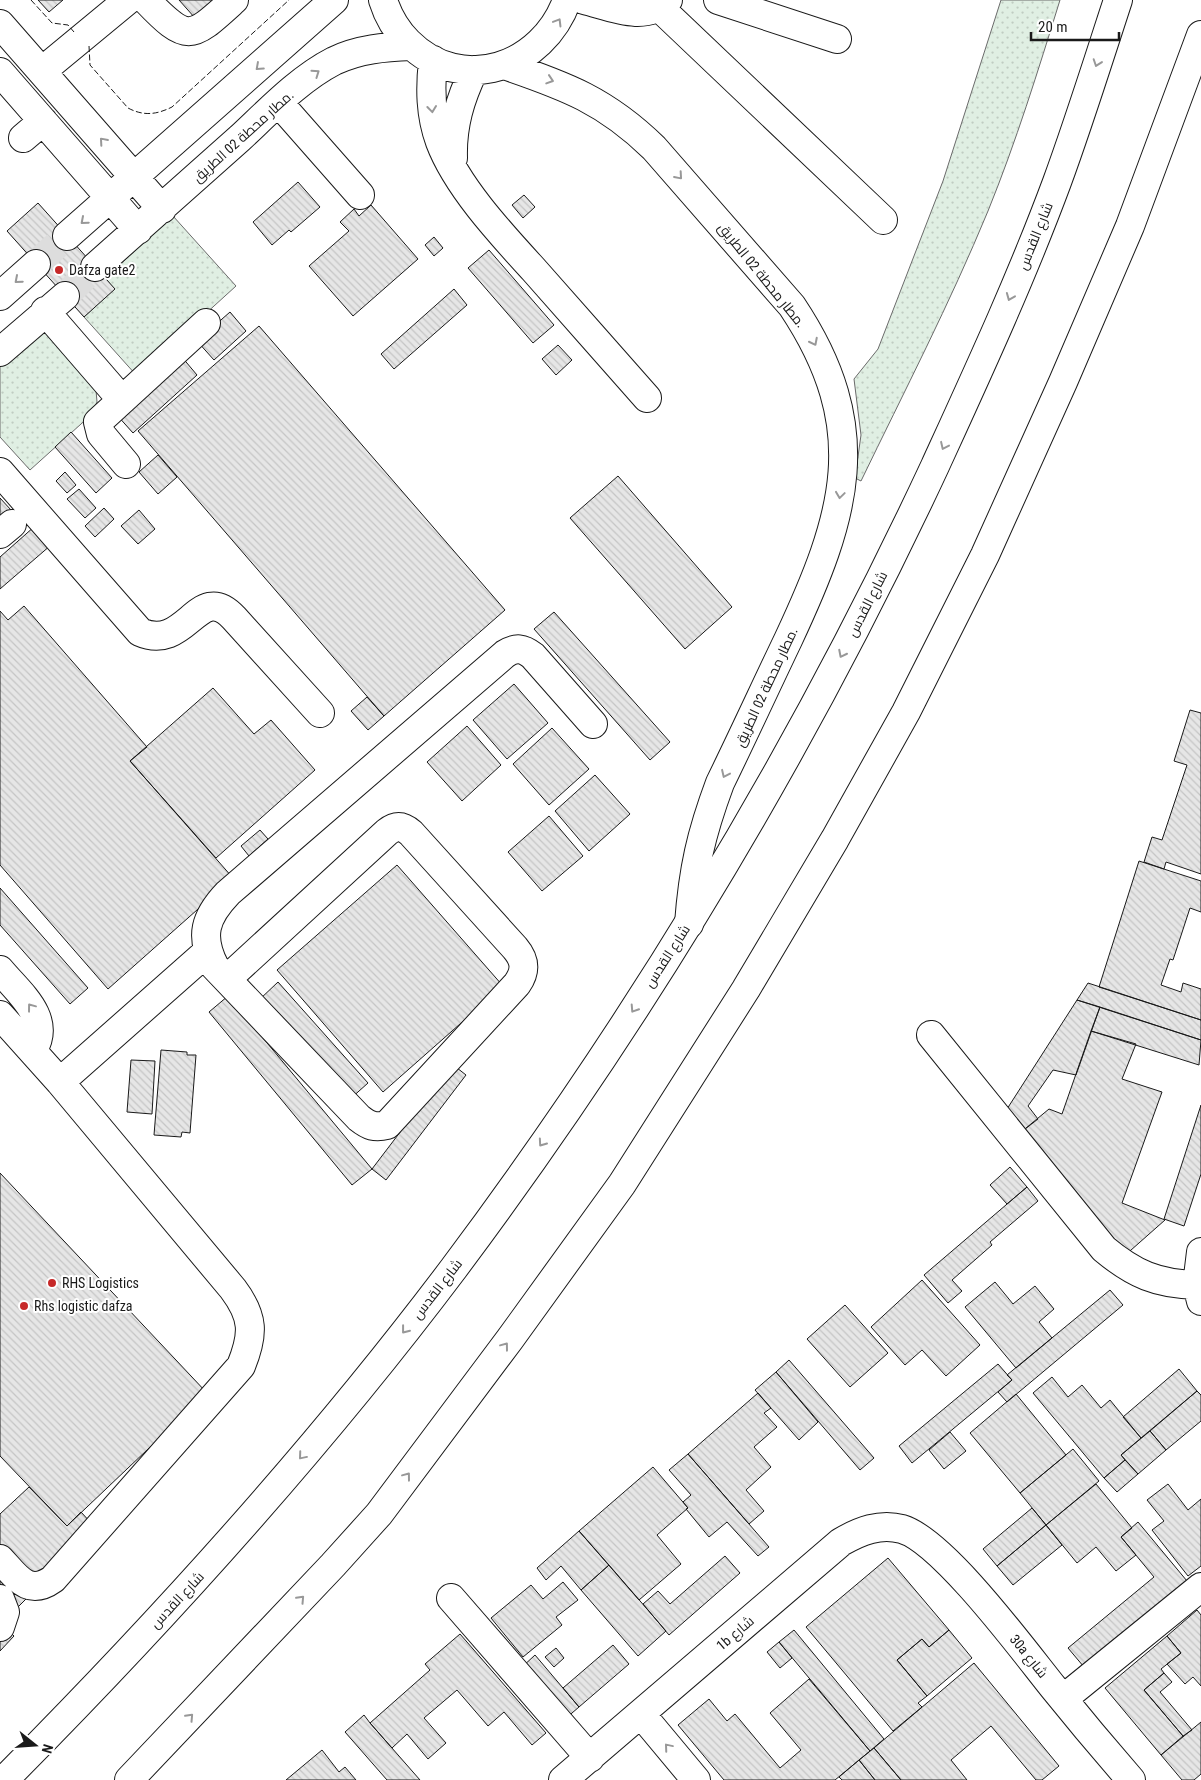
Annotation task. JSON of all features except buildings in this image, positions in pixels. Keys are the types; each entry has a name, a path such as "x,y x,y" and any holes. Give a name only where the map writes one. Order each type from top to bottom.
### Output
{"main road":[{"path":"42,71 128,0"},
{"path":"146,0 170,25 179,30 189,31 200,29 209,23 234,0"},
{"path":"67,236 334,0"},
{"path":"384,0 392,21 423,53 433,116 440,142 453,168 496,227 647,398"},
{"path":"504,66 522,58 552,32 567,0"},
{"path":"584,0 636,12 648,12 664,4 883,220"},
{"path":"718,0 838,39"},
{"name":"شارع القدس","path":"4,1780 196,1581 347,1403 459,1260 589,1077 689,924 771,786 838,662 906,526 988,351 1056,184 1118,0"},
{"path":"0,24 162,208"},
{"path":"129,1780 379,1514 504,1347 622,1184 746,988 835,839 906,712 985,556 1130,226 1201,35"},
{"name":"مطار محطة 02 الطريق.","path":"96,267 314,73 335,61 357,52 380,47 423,53 446,65 474,70 504,66 558,83 599,103 637,131 654,148 792,306 809,332 824,360 834,390 843,446 837,516 817,576 720,784 708,814 692,878 689,924"},
{"path":"453,168 452,142 455,117 463,93 474,70"},
{"path":"0,72 33,129 111,198 138,230"},
{"path":"279,103 360,195"},
{"path":"0,296 36,264"},
{"path":"0,352 55,304 122,400"},
{"path":"126,464 98,428 98,422 206,324"},
{"path":"0,472 140,632 149,636 166,636 204,608 220,608 234,618 320,713"},
{"path":"227,979 394,826 404,827 412,833 522,956 525,966 523,976 504,998 387,1125 377,1128 367,1125 215,967 207,952 205,930 212,909 228,892 514,648 525,650 533,656 592,724"},
{"path":"60,1082 207,952"},
{"path":"0,970 35,1010 39,1020 38,1042 33,1050"},
{"path":"0,1015 33,1050 234,1289 245,1305 250,1322 249,1345 241,1366 53,1579 46,1584 27,1585 0,1559"},
{"path":"931,1035 1104,1249 1124,1266 1148,1278 1175,1284 1199,1293 1201,1252"},
{"name":"1b شارع","path":"563,1780 841,1542 860,1532 880,1527 902,1529 921,1537"},
{"name":"30a شارع","path":"921,1537 988,1606 1127,1778"},
{"path":"1063,1699 1201,1587"},
{"path":"451,1598 590,1758"},
{"path":"0,1599 6,1612 0,1627"},
{"path":"641,1714 696,1780"},
{"path":"136,1780 156,1753"}],"green space":[{"path":"1001,0 1060,0 1017,133 988,211 942,313 861,481 855,478 861,435 854,379 878,349 943,181"},
{"path":"173,216 236,286 137,376 84,317 114,289 105,278"},
{"path":"40,327 96,390 97,402 91,415 30,470 0,437 0,362"}],"tunnel":[{"path":"36,264 67,236"},
{"path":"65,296 95,267"}],"fence":[{"path":"31,0 52,23 68,25 74,32"},
{"path":"89,46 90,65 128,108 144,113 160,112 172,107 289,0"}],"place":[{"name":"Dafza gate2","path":"59,270"},
{"name":"RHS Logistics","path":"52,1283"},
{"name":"Rhs logistic dafza","path":"24,1306"}]}
